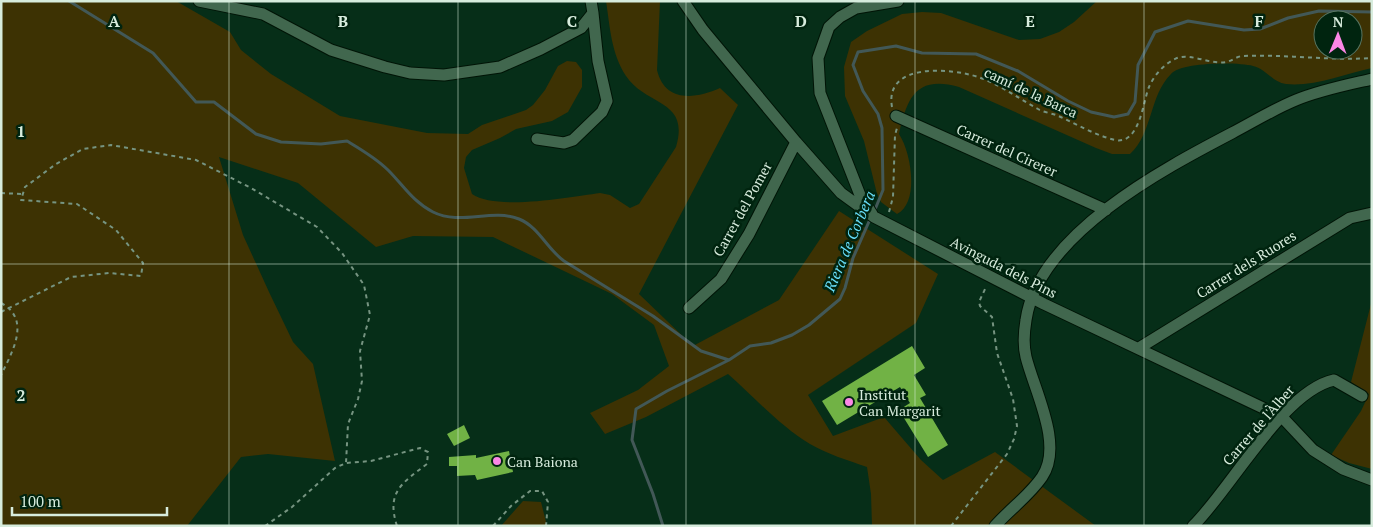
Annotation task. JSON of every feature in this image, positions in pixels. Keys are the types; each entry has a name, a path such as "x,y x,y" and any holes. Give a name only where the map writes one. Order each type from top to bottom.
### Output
{"street":[{"path":"199,1 263,14 331,50 385,67 410,73 444,75 500,67 541,49 581,28 593,13"},
{"path":"537,139 564,143 573,140 602,112 607,101 598,61 591,1"},
{"name":"Avinguda dels Pins","path":"683,1 702,30 841,193 879,220 991,278 1282,417 1313,450 1342,470 1372,480"},
{"path":"879,220 860,195 820,93 818,58 829,28 840,17 856,8 898,1"},
{"path":"994,526 1031,491 1043,476 1048,460 1047,421 1024,347 1026,319 1032,298 1041,278 1061,252 1106,210 1132,190 1170,166 1294,101 1372,79"},
{"name":"Carrer del Cirerer","path":"896,116 1106,210"},
{"name":"Carrer del Pomer","path":"689,308 720,279 730,264 749,234 796,142"},
{"name":"Carrer dels Ruores","path":"1139,348 1350,218 1372,213"},
{"name":"Carrer de l'Àlber","path":"1193,526 1282,417 1303,395 1321,383 1334,380 1362,396"}],"path":[{"name":"camí de la Barca","path":"879,220 893,197 895,135 898,126 891,101 892,90 901,79 910,74 923,72 960,73 991,82 1040,110 1093,132 1116,140 1122,140 1128,136 1141,119 1146,95 1156,75 1170,61 1180,57 1226,62 1241,56 1325,60 1372,58"},
{"path":"1,312 12,309 36,293 70,277 109,273 141,276 143,263 116,230 77,204 33,203 21,200 24,187 56,164 83,149 110,145 196,160 275,202 317,227 342,253 364,285 370,315 360,351 362,381 348,424 346,463"},
{"path":"1,193 22,194"},
{"path":"951,526 1007,454 1014,439 1017,426 1013,399 997,353 992,317 983,309 979,302 991,278"},
{"path":"1,303 12,309 18,320 16,338 1,376"},
{"path":"265,526 292,507 335,468 346,463 371,461 420,448 428,452 427,464 410,476 394,494 392,509 396,526"},
{"path":"493,526 511,506 530,490 542,491 548,502 546,526"}],"shaded area":[{"path":"1,1 176,1 230,32 241,50 271,74 340,116 427,133 468,134 482,125 526,110 533,105 545,90 558,66 567,61 576,62 582,70 582,87 568,112 552,121 516,129 472,150 466,157 464,168 472,194 483,199 498,202 516,202 553,200 600,193 610,195 630,208 639,204 676,147 679,131 677,120 672,112 635,86 626,76 617,58 612,40 606,1 660,1 657,70 661,81 674,93 682,96 701,94 720,88 738,105 639,294 693,346 779,300 839,211 938,274 916,323 808,395 833,436 884,417 921,460 943,480 995,452 1096,526 872,526 871,494 867,467 823,451 799,437 728,374 646,417 605,434 590,413 638,390 669,366 654,325 612,294 493,237 413,236 376,247 298,183 219,157 243,235 293,342 313,364 335,461 268,454 241,457 187,526 1,526"},
{"path":"1097,1 1372,1 1372,68 1307,84 1281,83 1257,67 1245,65 1210,64 1177,70 1164,83 1154,103 1143,136 1130,154 1112,154 959,87 933,84 923,87 910,100 899,134 910,164 911,188 909,199 904,208 897,214 881,202 877,194 864,141 845,96 844,67 851,42 867,31 902,14 922,12 941,13 1019,40 1040,39 1059,32 1074,22"},
{"path":"1372,300 1372,469 1349,463 1331,455 1361,411 1369,394 1351,382"},
{"path":"523,501 541,502 547,526 501,526"}],"building":[{"name":"Institut Can Margarit","path":"912,346 925,368 914,375 926,395 920,398 948,445 928,457 899,410 910,403 900,387 837,425 822,401"},
{"path":"464,425 470,438 454,446 447,434"},
{"name":"Can Baiona","path":"509,451 513,472 477,480 475,475 457,476 457,466 449,466 449,457 476,455 476,458"}],"waterway":[{"path":"69,1 153,53 196,102 214,102 256,134 281,142 321,144 347,141 369,154 426,208 444,216 498,215 519,219 532,227 564,261 653,316 701,351 729,360"},
{"name":"Riera de Corbera","path":"874,212 883,190 882,128 878,114 863,91 853,65 858,52 896,46 922,53 976,54 1018,71 1068,101 1091,112 1114,117 1128,114 1135,102 1138,65 1155,32 1188,21 1244,30 1260,29 1288,18 1319,11 1372,12"},
{"name":"Riera de Corbera","path":"663,526 632,440 636,409 729,360 750,346 771,343 792,335 809,325 840,299 853,258 871,217"}],"place":[{"name":"Institut Can Margarit","path":"849,402"},
{"name":"Can Baiona","path":"497,461"}]}
